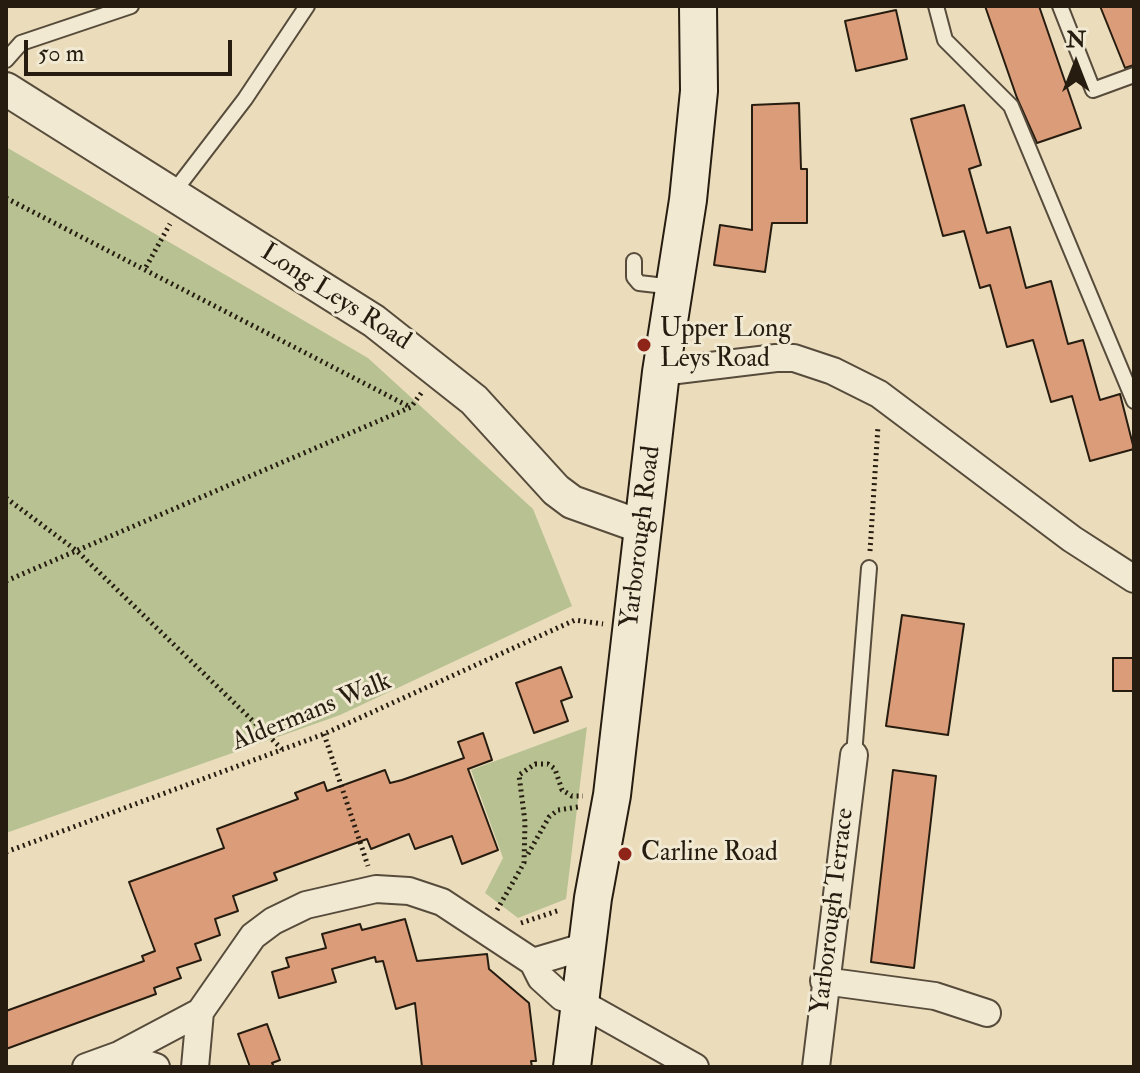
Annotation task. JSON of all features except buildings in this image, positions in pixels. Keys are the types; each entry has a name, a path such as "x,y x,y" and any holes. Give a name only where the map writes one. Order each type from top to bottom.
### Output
{"main road":[{"name":"Yarborough Road","path":"572,1067 593,898 612,795 661,372 699,91 698,6"}],"street":[{"name":"Long Leys Road","path":"6,89 374,321 439,368 474,400 556,490 583,508 642,527"},
{"path":"661,372 794,358 833,371 879,394 1072,539 1134,579"},
{"name":"Yarborough Terrace","path":"816,1067 824,981 854,755"},
{"path":"86,1067 119,1055 200,1012 253,936 273,921 306,905 376,889 409,891 442,902 533,962 541,978 562,997 581,1003 695,1067"},
{"path":"533,962 587,946"},
{"path":"824,981 935,996 987,1013"},
{"path":"195,1067 200,1012"},
{"path":"119,1055 156,1067"}],"lane":[{"path":"6,60 21,43 131,6"},
{"path":"179,196 307,6"},
{"path":"936,6 945,40 1011,106 1134,401"},
{"path":"1060,6 1093,90 1134,75"},
{"path":"634,261 634,277 639,283 674,287"},
{"path":"854,755 869,568"}],"path":[{"path":"146,267 179,196"},
{"path":"6,198 146,267 411,407"},
{"path":"6,581 411,407 439,368"},
{"path":"869,568 879,394"},
{"path":"6,498 77,551 282,749"},
{"name":"Aldermans Walk","path":"6,852 324,734 575,620 630,628"},
{"path":"324,734 376,889"},
{"path":"524,863 525,822 519,775 535,764 548,764 555,769 562,790"},
{"path":"495,935 536,834 558,810"},
{"path":"495,935 593,898"}],"green space":[{"path":"6,147 368,358 533,509 572,606 340,715 6,833"},
{"path":"587,727 566,899 518,918 485,893 503,858 471,770"}],"place":[{"name":"Upper Long Leys Road","path":"644,345"},
{"name":"Carline Road","path":"625,854"}]}
